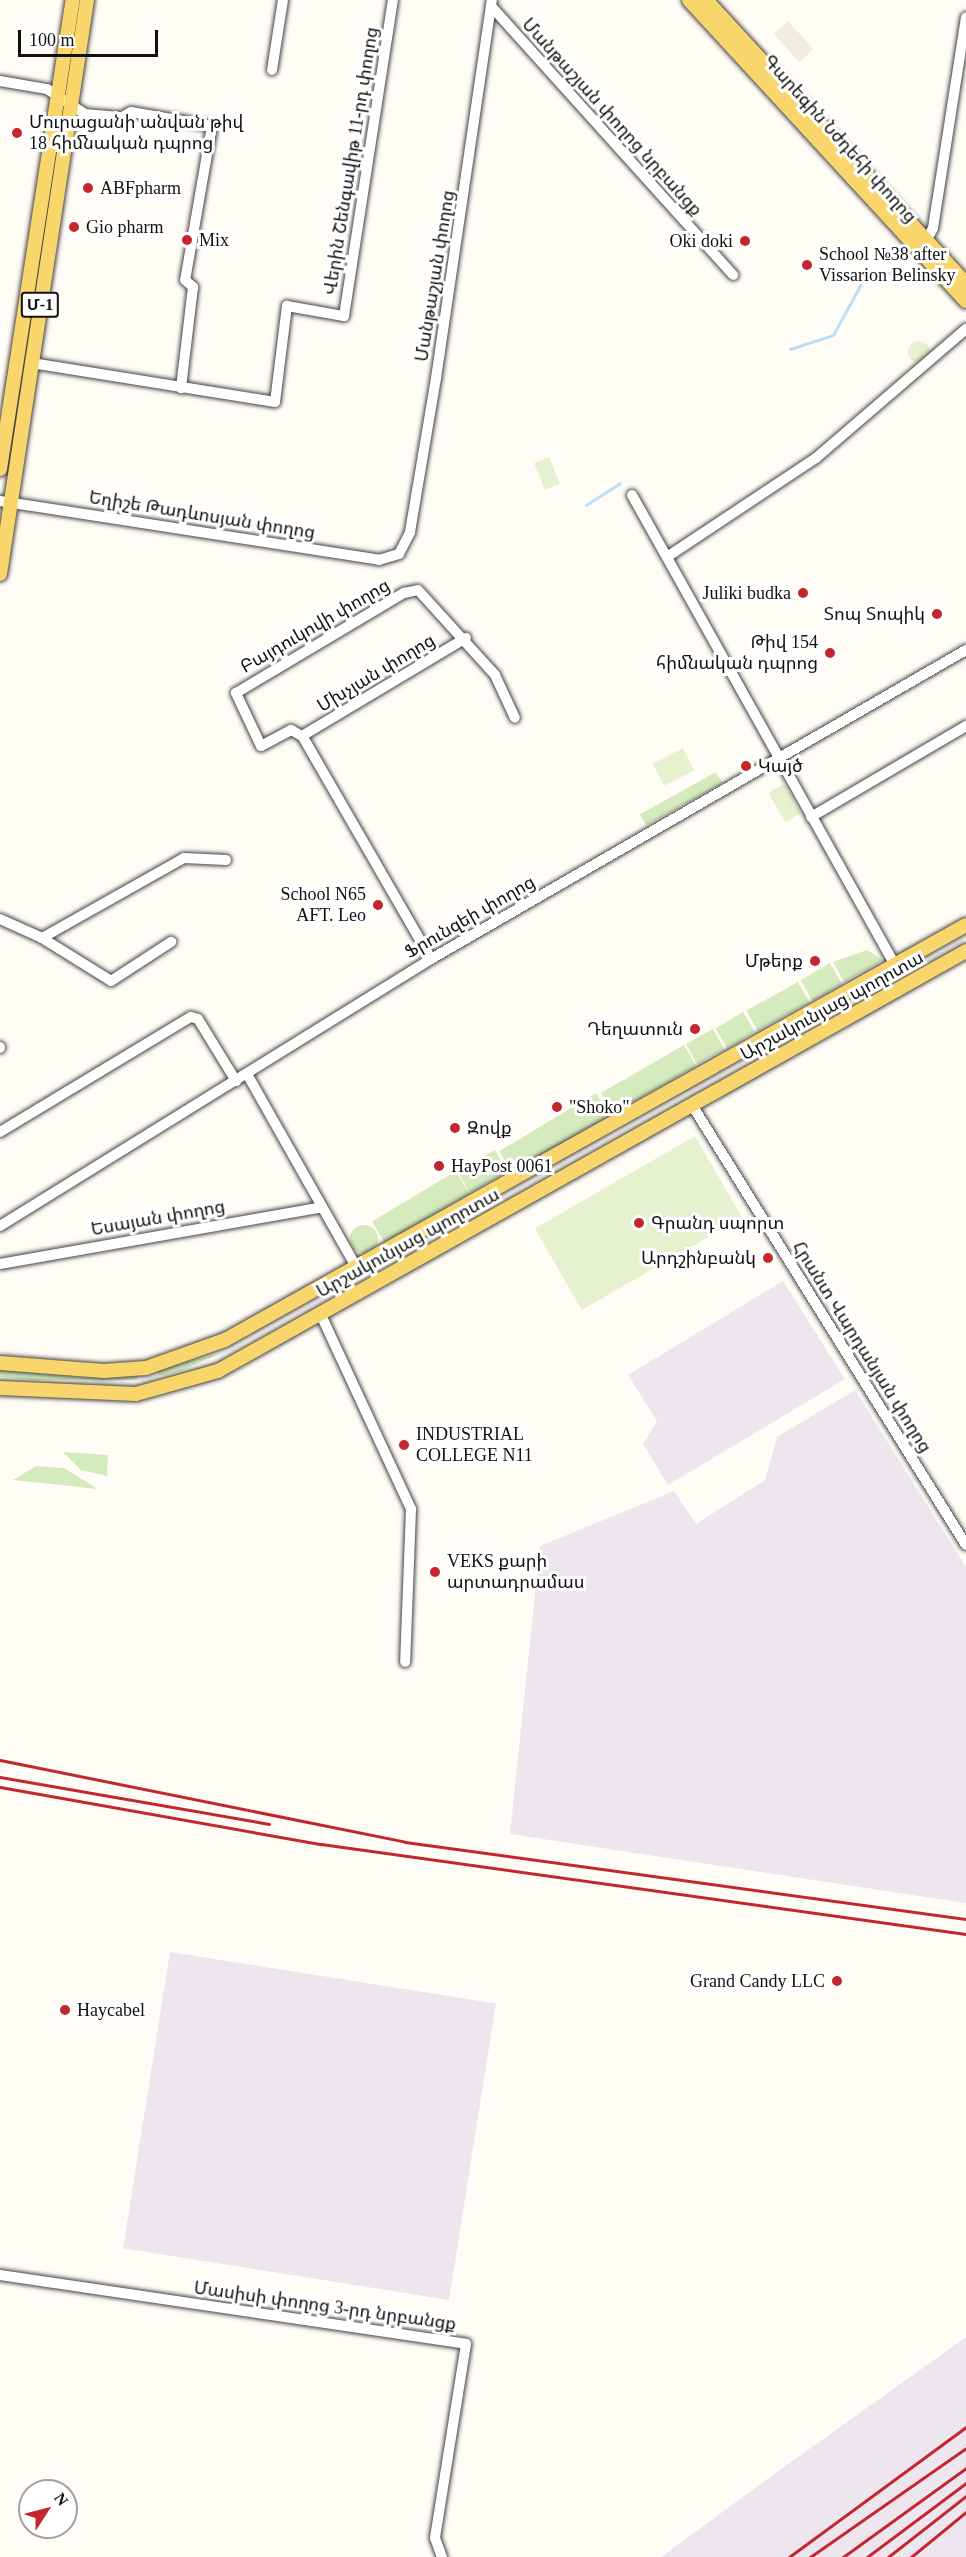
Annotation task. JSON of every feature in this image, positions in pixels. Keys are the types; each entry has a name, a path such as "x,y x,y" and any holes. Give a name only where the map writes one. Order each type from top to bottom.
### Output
{"main road":[{"name":"Մ-1","path":"0,470 73,0"},
{"name":"Մ-1","path":"0,574 5,502 32,363 87,0"},
{"name":"Գարեգին Նժդեհի փողոց","path":"689,0 923,247 966,284"},
{"name":"Գարեգին Նժդեհի փողոց","path":"706,0 923,247 966,301"},
{"name":"Արշակունյաց պողոտա","path":"0,1363 105,1371 146,1368 225,1340 966,926"},
{"name":"Արշակունյաց պողոտա","path":"0,1388 110,1396 148,1392 218,1371 966,951"},
{"path":"680,1085 692,1105"},
{"path":"309,1293 320,1313"},
{"path":"146,1368 154,1382 148,1392"}],"street":[{"path":"272,70 283,0"},
{"name":"Վերին Շենգավիթ 11-րդ փողոց","path":"181,388 275,402 287,306 344,316 393,0"},
{"name":"Մանթաշյան փողոց նրբանցք","path":"492,3 733,275"},
{"name":"Մանթաշյան փողոց","path":"399,554 410,532 436,378 492,3"},
{"path":"923,247 966,18"},
{"path":"0,81 39,87 85,114 122,117 132,112 212,126 185,280 194,287 181,388 32,363"},
{"path":"667,557 816,458 966,329"},
{"path":"632,495 895,965"},
{"name":"Եղիշե Թադևոսյան փողոց","path":"5,502 378,560 399,554"},
{"name":"Բայդուկովի փողոց","path":"302,736 291,730 261,746 237,691 404,593 418,590 466,638 495,675 515,718"},
{"name":"Մխչյան փողոց","path":"302,736 466,638"},
{"name":"Ֆրունզեի փողոց","path":"0,1226 431,959 966,650"},
{"path":"812,817 966,726"},
{"path":"302,736 431,959"},
{"path":"42,938 184,858 226,860"},
{"path":"0,919 42,938 111,981 171,942"},
{"path":"0,1132 191,1017 198,1019 236,1081"},
{"path":"247,1074 356,1266"},
{"name":"Հրանտ Վարդանյան փողոց","path":"692,1105 966,1545"},
{"name":"Եսայան փողոց","path":"0,1264 322,1207"},
{"path":"320,1313 411,1509 405,1662"},
{"name":"Մասիսի փողոց 3-րդ նրբանցք","path":"0,2275 466,2344 435,2538 442,2557"}],"shaded area":[{"path":"788,21 813,49 799,62 774,34"},
{"path":"783,1281 845,1379 668,1485 643,1444 657,1421 628,1375"},
{"path":"855,1390 966,1567 966,1903 510,1834 540,1546 674,1491 696,1524 765,1480 777,1437"},
{"path":"170,1952 496,2004 449,2300 123,2248"},
{"path":"966,2337 966,2557 661,2557 770,2477"}],"green space":[{"path":"919,341 927,344 930,352 927,360 919,363 911,360 908,352 911,344"},
{"path":"549,457 560,484 545,490 534,463"},
{"path":"683,748 694,770 664,786 653,763"},
{"path":"716,772 722,783 646,826 640,814"},
{"path":"784,784 801,813 785,822 768,793"},
{"path":"867,950 883,960 844,982 833,962"},
{"path":"830,963 842,984 813,1001 801,980"},
{"path":"798,982 809,1002 758,1031 746,1011"},
{"path":"743,1012 755,1032 727,1048 716,1028"},
{"path":"713,1029 724,1049 697,1064 686,1044"},
{"path":"684,1045 696,1066 613,1114 601,1093"},
{"path":"596,1093 609,1115 513,1173 499,1151"},
{"name":"Գրանդ սպորտ","path":"695,1136 742,1217 582,1310 535,1228"},
{"path":"495,1150 507,1172 470,1193 457,1171"},
{"path":"456,1171 469,1193 385,1244 372,1221"},
{"path":"364,1225 374,1229 378,1239 374,1249 364,1253 354,1249 350,1239 354,1229"},
{"path":"224,1352 178,1372 159,1376 157,1370"},
{"path":"0,1370 84,1377 136,1374 138,1380 31,1380 0,1377"},
{"path":"63,1452 108,1455 107,1476 81,1470"},
{"path":"36,1466 64,1468 98,1489 13,1480"}],"waterway":[{"path":"790,349 833,335 862,282 879,273 897,273"},
{"path":"586,505 620,483"}],"railway":[{"path":"0,1760 405,1842 966,1919"},
{"path":"0,1777 269,1824"},
{"path":"0,1787 321,1844 966,1934"},
{"path":"789,2557 966,2427"},
{"path":"810,2557 966,2448"},
{"path":"843,2557 966,2468"},
{"path":"867,2557 966,2483"},
{"path":"888,2557 966,2496"},
{"path":"911,2557 966,2512"}],"place":[{"name":"Մուրացանի անվան թիվ 18 հիմնական դպրոց","path":"17,133"},
{"name":"ABFpharm","path":"88,188"},
{"name":"Gio pharm","path":"74,227"},
{"name":"Mix","path":"187,240"},
{"name":"Oki doki","path":"745,241"},
{"name":"School №38 after Vissarion Belinsky","path":"807,265"},
{"name":"Juliki budka","path":"803,593"},
{"name":"Տոպ Տոպիկ","path":"937,614"},
{"name":"Թիվ 154 հիմնական դպրոց","path":"830,653"},
{"name":"Կայծ","path":"746,766"},
{"name":"School N65 AFT. Leo","path":"378,905"},
{"name":"Մթերք","path":"815,961"},
{"name":"Դեղատուն","path":"695,1029"},
{"name":"\"Shoko\"","path":"557,1107"},
{"name":"Զովք","path":"455,1128"},
{"name":"HayPost 0061","path":"439,1166"},
{"name":"Գրանդ սպորտ","path":"639,1223"},
{"name":"Արդշինբանկ","path":"768,1258"},
{"name":"INDUSTRIAL COLLEGE N11","path":"404,1445"},
{"name":"VEKS քարի արտադրամաս","path":"435,1572"},
{"name":"Grand Candy LLC","path":"837,1981"},
{"name":"Haycabel","path":"65,2010"}]}
